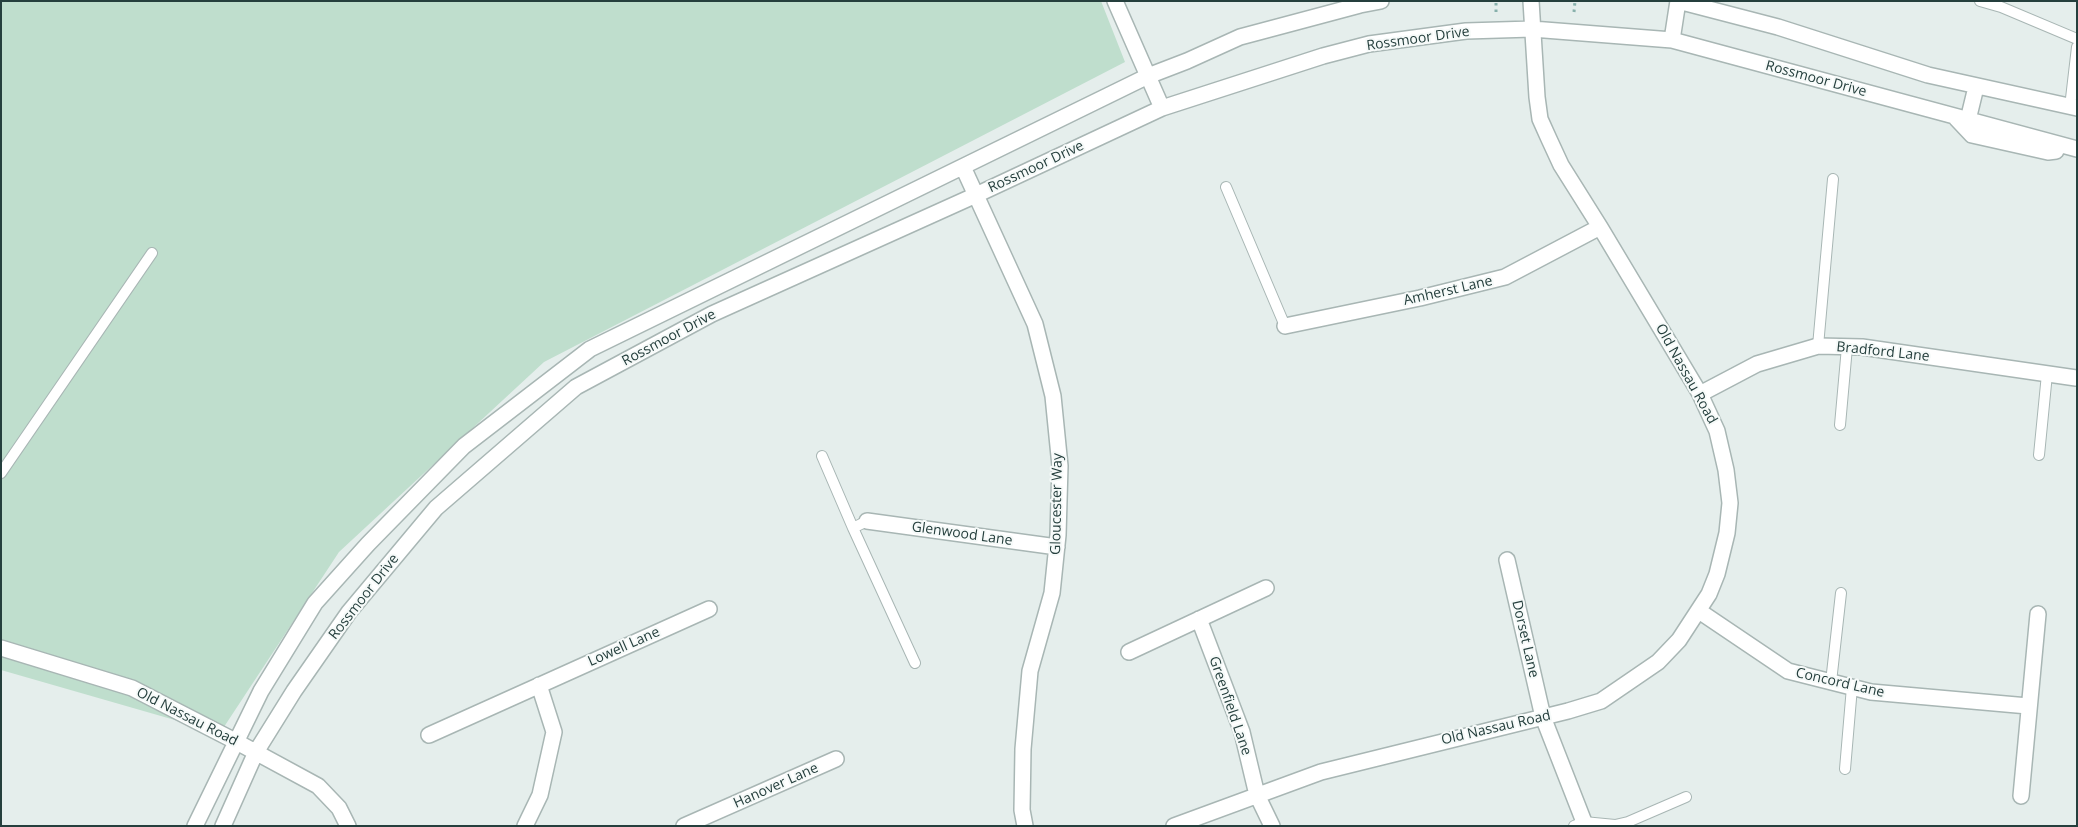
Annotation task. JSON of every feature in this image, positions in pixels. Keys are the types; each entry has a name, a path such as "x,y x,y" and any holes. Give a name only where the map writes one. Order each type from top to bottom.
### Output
{"street":[{"path":"1115,1 1162,108"},
{"name":"Rossmoor Drive","path":"195,826 261,691 315,603 368,544 464,446 590,349 1148,76 1187,62 1240,37 1381,1"},
{"name":"Old Nassau Road","path":"1174,826 1321,772 1601,701 1658,662 1674,646 1709,594 1717,574 1727,533 1730,503 1726,470 1717,432 1700,394 1561,165 1540,119 1531,1"},
{"path":"1672,40 1678,1 1778,27 1928,75 2073,108"},
{"name":"Rossmoor Drive","path":"223,826 256,752 294,690 349,612 436,508 576,387 712,314 976,196 1162,108 1294,64 1369,44 1466,31 1532,29 1672,40 2077,150"},
{"path":"1961,119 1976,87"},
{"name":"Gloucester Way","path":"962,167 1035,324 1053,396 1060,466 1057,547 1052,592 1030,671 1023,749 1022,810 1025,826"},
{"name":"Amherst Lane","path":"1285,326 1420,298 1505,277 1600,227"},
{"name":"Bradford Lane","path":"1700,394 1757,364 1818,346 1862,347 2048,374 2076,373"},
{"name":"Glenwood Lane","path":"867,520 1057,547"},
{"name":"Dorset Lane","path":"1507,560 1543,717 1579,824"},
{"path":"1129,652 1266,588"},
{"name":"Lowell Lane","path":"429,735 709,609"},
{"name":"Concord Lane","path":"1699,611 1788,671 1871,692 2028,706"},
{"path":"2021,796 2038,614"},
{"name":"Greenfield Lane","path":"1199,619 1242,732 1258,794 1272,826"},
{"name":"Old Nassau Road","path":"1,648 132,688 318,786 339,808 348,826"},
{"path":"525,826 540,795 554,732 539,685"},
{"name":"Hanover Lane","path":"684,826 718,819 836,759"}],"lane":[{"path":"1980,1 1996,4 2077,39"},
{"path":"2073,108 2077,47"},
{"path":"1818,346 1834,179"},
{"path":"1226,187 1285,326"},
{"path":"1,474 152,253"},
{"path":"1840,425 1847,347"},
{"path":"2039,455 2048,374"},
{"path":"822,456 915,663"},
{"path":"853,528 867,520"},
{"path":"1832,682 1841,593"},
{"path":"1845,769 1852,687"},
{"path":"1579,824 1614,825 1686,797"}],"path":[{"path":"1496,1 1496,12"},
{"path":"1574,1 1574,12"}],"green space":[{"path":"1,1 1101,1 1125,62 544,362 339,552 220,733 1,670"}]}
